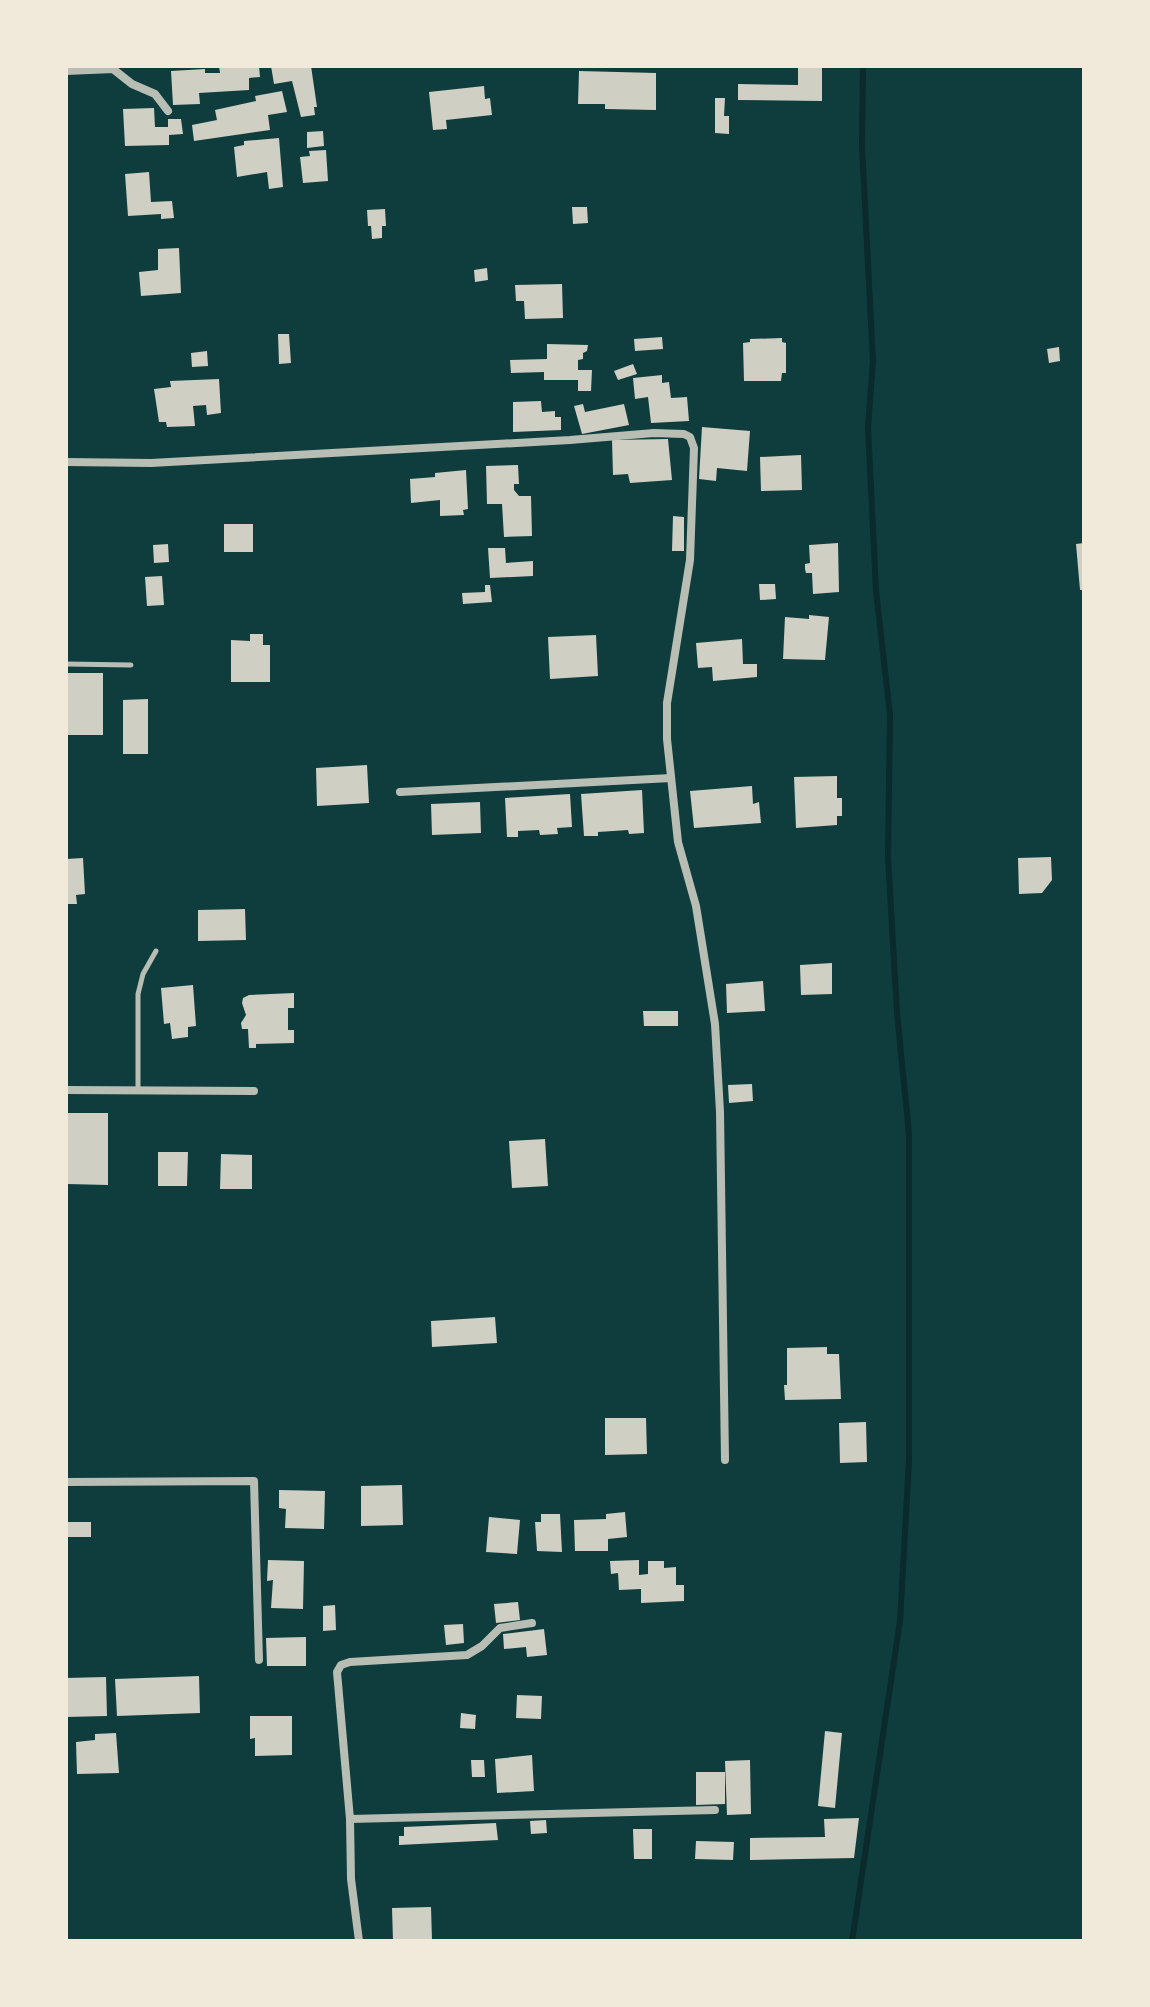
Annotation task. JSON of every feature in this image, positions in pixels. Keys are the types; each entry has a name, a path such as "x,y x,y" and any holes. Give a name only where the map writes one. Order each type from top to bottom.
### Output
{"street":[{"path":"66,71 113,69 132,84 155,94 168,111"},
{"path":"66,462 151,463 654,433 690,437 694,448 690,560 667,703 678,842 696,906 715,1024 720,1112 725,1460"},
{"path":"400,792 671,778"},
{"path":"66,1090 254,1091"},
{"path":"66,1482 254,1481 259,1660"},
{"path":"359,1941 351,1879 350,1819 337,1672 341,1665 350,1662 467,1655 482,1646 500,1628 532,1623"},
{"path":"350,1819 715,1810"}],"lane":[{"path":"66,664 131,665"},
{"path":"138,1091 138,994 143,974 156,951"}],"building":[{"path":"219,66 259,66 260,77 249,78 249,90 199,93 200,104 173,105 171,71 205,69 205,73 220,73"},
{"path":"271,66 311,66 317,107 314,107 315,115 301,117 292,81 274,84"},
{"path":"798,67 822,67 822,101 738,100 738,84 798,85"},
{"path":"579,71 656,73 656,110 605,109 605,104 578,104"},
{"path":"484,86 485,99 490,98 492,115 446,120 447,129 433,130 429,92"},
{"path":"282,91 287,112 268,115 270,130 194,141 192,125 217,120 215,110 256,101 255,96"},
{"path":"715,98 725,98 724,116 729,116 729,134 715,133"},
{"path":"154,108 155,127 168,127 168,119 181,119 183,134 169,135 169,145 125,146 123,109"},
{"path":"323,131 324,146 307,148 307,132"},
{"path":"279,138 283,187 269,189 267,172 237,177 234,147 244,145 244,141"},
{"path":"326,150 328,181 303,183 300,157 310,156 309,151"},
{"path":"149,172 151,202 172,201 174,218 161,219 161,214 128,216 125,174"},
{"path":"572,207 587,207 588,223 573,224"},
{"path":"385,209 386,226 382,226 382,238 372,239 367,210"},
{"path":"179,248 181,293 141,296 139,272 158,270 158,249"},
{"path":"487,268 488,280 475,282 474,270"},
{"path":"562,284 563,318 525,319 524,301 516,301 515,285"},
{"path":"278,334 289,334 291,363 279,364"},
{"path":"662,337 663,349 635,351 634,339"},
{"path":"782,338 782,342 786,343 786,373 782,373 781,381 744,381 743,343 750,342 750,339"},
{"path":"547,344 588,345 583,359 578,360 578,370 592,370 591,391 578,391 578,380 544,380 544,372 511,373 510,360 547,359"},
{"path":"1059,347 1060,361 1049,363 1047,349"},
{"path":"207,351 208,366 192,367 191,353"},
{"path":"633,364 637,374 618,380 614,371"},
{"path":"662,375 662,383 669,382 671,398 687,397 689,421 651,423 648,397 635,399 633,378"},
{"path":"219,379 221,413 207,415 206,405 193,406 195,426 167,427 166,422 159,422 154,389 171,387 170,381"},
{"path":"541,401 542,412 555,411 555,417 561,417 561,430 513,432 513,402"},
{"path":"583,404 585,412 624,404 629,425 582,434 574,406"},
{"path":"702,427 750,431 747,471 717,468 716,481 699,479"},
{"path":"668,439 672,480 630,483 628,474 613,475 612,440"},
{"path":"801,455 802,490 761,491 760,457"},
{"path":"518,465 519,484 514,484 514,490 519,496 531,496 532,536 504,537 502,504 487,504 486,466"},
{"path":"466,470 468,509 463,510 464,515 440,516 440,500 411,503 410,479"},
{"path":"673,516 684,517 684,551 672,551"},
{"path":"224,524 253,524 253,552 224,552"},
{"path":"838,543 839,592 813,594 812,573 806,573 805,569 805,564 810,563 809,545"},
{"path":"1084,543 1084,590 1080,590 1076,544"},
{"path":"168,544 169,562 154,563 153,545"},
{"path":"488,548 505,548 506,563 533,561 533,576 490,578"},
{"path":"162,576 164,605 147,606 145,577"},
{"path":"759,584 775,584 776,599 760,600"},
{"path":"485,585 490,585 492,602 463,604 462,593 485,592"},
{"path":"809,615 829,617 825,660 783,659 785,617 809,619"},
{"path":"250,634 263,634 263,645 270,645 270,682 231,682 231,640 250,641"},
{"path":"596,635 598,676 550,679 548,637"},
{"path":"742,639 743,664 757,664 757,677 713,681 712,667 698,668 696,643"},
{"path":"66,673 103,673 103,735 66,735"},
{"path":"148,699 148,754 123,754 123,700"},
{"path":"367,765 369,803 317,806 316,768"},
{"path":"837,776 837,798 842,798 842,816 837,816 837,825 796,828 794,777"},
{"path":"752,786 753,804 759,802 761,823 694,828 690,791"},
{"path":"642,790 644,833 629,834 628,830 584,836 581,794"},
{"path":"570,794 572,827 557,828 558,834 540,835 539,830 518,831 518,837 507,837 505,798"},
{"path":"480,802 481,833 432,835 431,804"},
{"path":"1051,857 1052,880 1042,893 1019,894 1018,858"},
{"path":"83,858 85,894 76,895 77,904 66,904 66,859"},
{"path":"245,909 246,940 198,941 198,910"},
{"path":"832,963 832,994 801,995 800,965"},
{"path":"763,981 765,1011 727,1013 726,984"},
{"path":"193,985 196,1026 188,1027 188,1037 172,1039 170,1023 164,1024 161,988"},
{"path":"294,993 294,1008 288,1008 288,1030 294,1030 294,1043 256,1044 256,1048 249,1048 248,1029 242,1029 241,1023 246,1015 243,998 249,995"},
{"path":"643,1011 678,1011 678,1026 644,1026"},
{"path":"752,1084 753,1101 729,1103 728,1085"},
{"path":"68,1113 108,1113 108,1185 67,1184"},
{"path":"545,1139 548,1186 512,1188 509,1141"},
{"path":"158,1152 188,1152 187,1186 158,1186"},
{"path":"221,1154 252,1155 252,1189 220,1189"},
{"path":"495,1317 497,1343 432,1347 431,1321"},
{"path":"827,1347 827,1354 839,1354 841,1399 785,1400 787,1348"},
{"path":"605,1418 646,1418 647,1454 605,1455"},
{"path":"866,1422 867,1462 840,1463 839,1423"},
{"path":"402,1485 403,1525 361,1526 361,1486"},
{"path":"279,1490 325,1491 324,1529 285,1528 286,1509 279,1508"},
{"path":"625,1512 627,1537 608,1539 608,1551 575,1551 574,1520 606,1519 606,1514"},
{"path":"541,1514 560,1514 562,1552 537,1551 535,1522 541,1522"},
{"path":"489,1517 520,1520 517,1554 486,1552"},
{"path":"68,1522 91,1522 91,1537 68,1537"},
{"path":"268,1560 304,1561 303,1609 271,1608 273,1580 267,1581"},
{"path":"639,1560 639,1575 648,1574 648,1561 664,1561 664,1568 676,1567 676,1585 684,1585 684,1601 641,1603 641,1589 619,1590 618,1573 611,1574 610,1561"},
{"path":"518,1602 520,1620 496,1623 494,1604"},
{"path":"335,1605 336,1630 323,1631 323,1606"},
{"path":"463,1624 464,1643 446,1645 444,1625"},
{"path":"544,1629 547,1655 527,1657 526,1647 504,1649 503,1634"},
{"path":"306,1637 306,1666 267,1666 266,1638"},
{"path":"199,1676 200,1713 117,1716 115,1679"},
{"path":"106,1677 107,1716 66,1717 66,1678"},
{"path":"517,1695 542,1696 541,1719 516,1718"},
{"path":"461,1713 476,1715 475,1729 460,1728"},
{"path":"250,1716 292,1716 292,1755 255,1756 255,1738 250,1739"},
{"path":"825,1731 842,1733 835,1808 818,1806"},
{"path":"116,1733 119,1773 77,1774 76,1742 95,1740 95,1734"},
{"path":"532,1755 534,1791 497,1793 495,1759"},
{"path":"471,1760 484,1760 485,1777 472,1777"},
{"path":"750,1760 751,1814 727,1815 725,1761"},
{"path":"696,1772 725,1772 725,1804 696,1805"},
{"path":"859,1818 854,1858 750,1860 750,1838 825,1837 824,1819"},
{"path":"546,1820 547,1833 531,1834 530,1821"},
{"path":"496,1823 498,1840 399,1845 399,1836 404,1836 404,1827"},
{"path":"633,1829 652,1829 652,1859 634,1859"},
{"path":"696,1841 734,1842 733,1860 695,1859"},
{"path":"431,1907 432,1940 393,1941 392,1908"}],"waterway":[{"path":"852,1941 900,1621 909,1460 909,1134 897,1013 888,857 890,715 876,590 868,427 873,361 862,147 863,66"}]}
